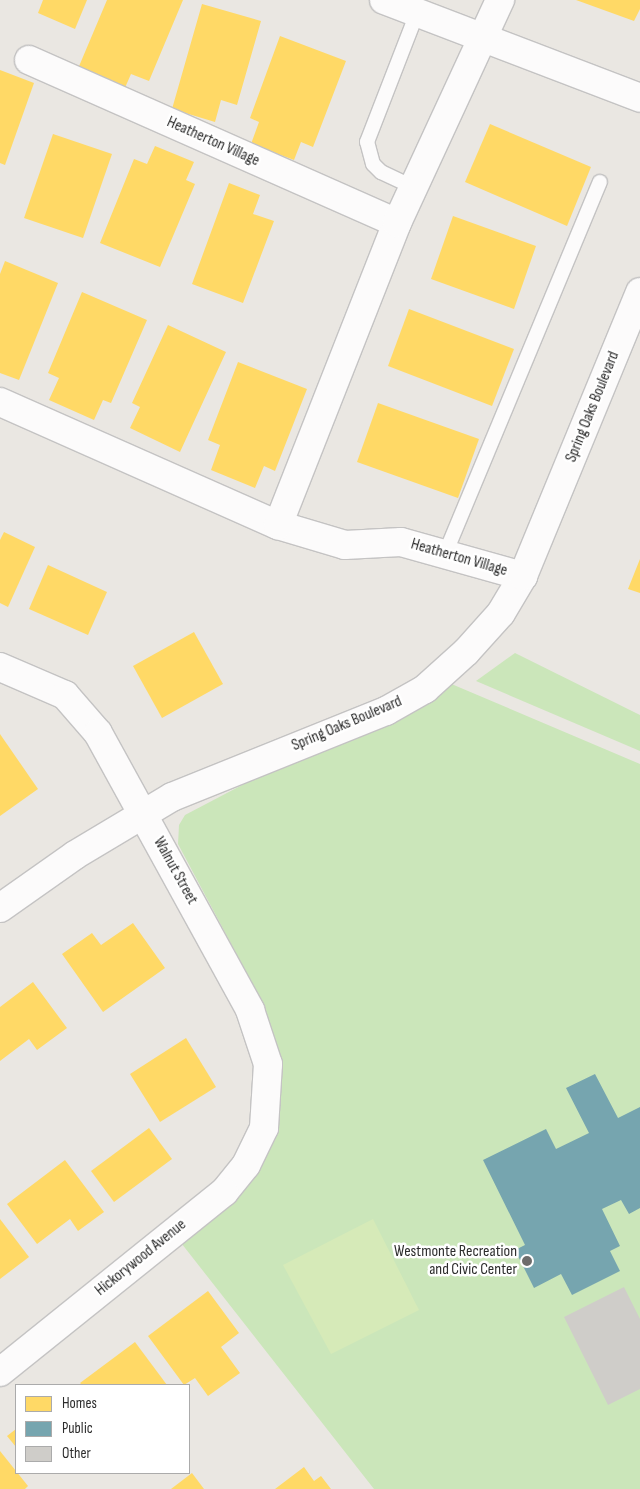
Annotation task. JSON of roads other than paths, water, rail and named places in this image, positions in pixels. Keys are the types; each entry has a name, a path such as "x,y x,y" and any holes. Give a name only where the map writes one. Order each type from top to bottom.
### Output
{"street":[{"path":"384,0 640,98"},
{"path":"278,525 397,223 480,38 500,0"},
{"name":"Heatherton Village","path":"29,60 397,223"},
{"name":"Spring Oaks Boulevard","path":"0,908 75,855 172,797 386,711 425,689 466,652 501,613 523,576 640,292"},
{"name":"Heatherton Village","path":"0,402 278,525 345,545 401,542 523,576"},
{"name":"Walnut Street","path":"0,667 65,695 98,733 250,1010 268,1064 264,1128"},
{"name":"Hickorywood Avenue","path":"0,1372 224,1192 246,1165 264,1128"}],"lane":[{"path":"413,187 381,172 373,164 367,142 417,13"},
{"path":"446,554 600,182"}],"place":[{"name":"Westmonte Recreation and Civic Center","path":"527,1261"}]}
